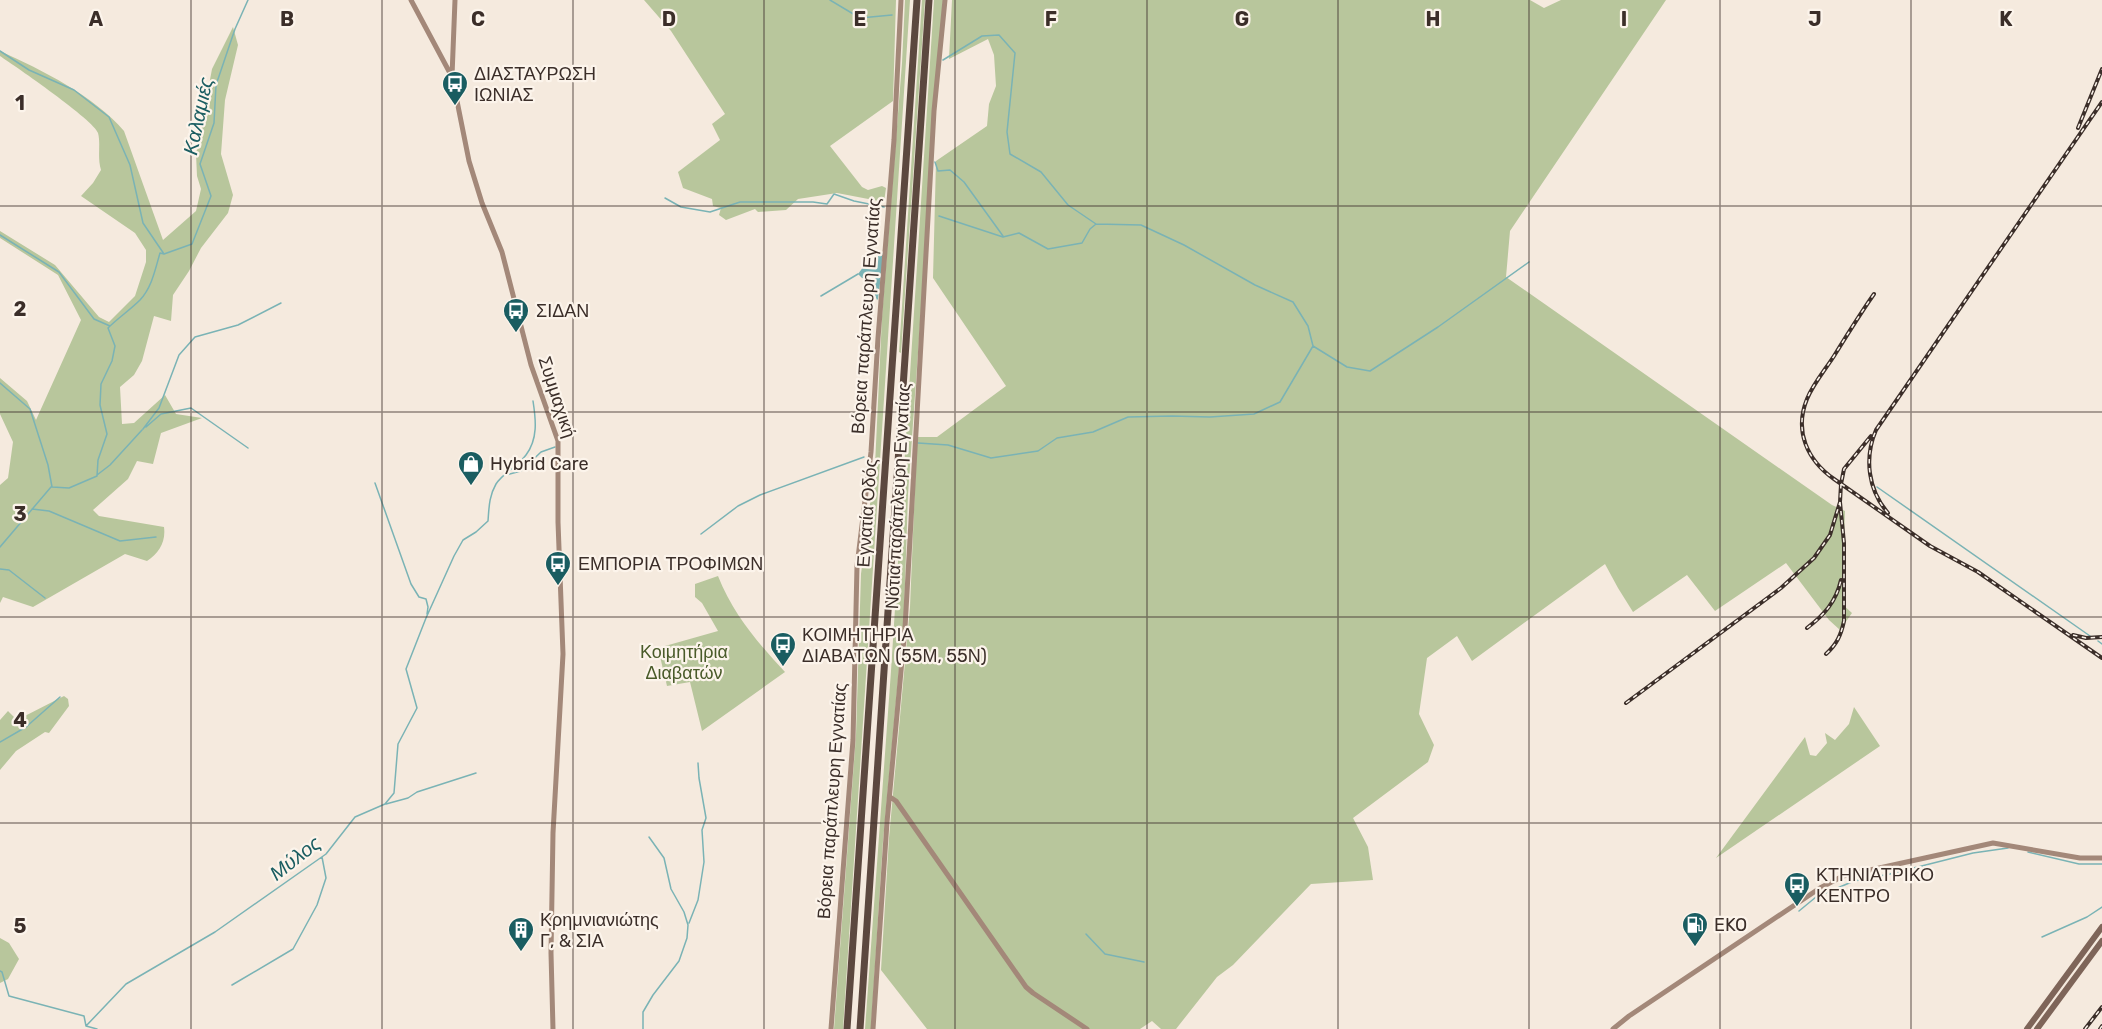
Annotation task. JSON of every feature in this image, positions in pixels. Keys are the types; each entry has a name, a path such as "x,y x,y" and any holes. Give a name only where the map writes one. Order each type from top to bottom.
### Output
{"highway":[{"name":"Εγνατία Οδός","path":"847,1029 918,0"},
{"name":"Εγνατία Οδός","path":"860,1029 929,0"}],"main road":[{"path":"2027,1029 2102,928"},
{"path":"2037,1029 2102,941"},
{"path":"2092,955 2102,948"}],"street":[{"path":"411,0 452,76"},
{"name":"Συμμαχική","path":"455,0 452,76 471,169 502,252 531,365 558,441 558,531 563,654 553,843 551,953 553,1029"},
{"name":"Βόρεια παράπλευρη Εγνατίας","path":"831,1029 853,740 857,566 871,452 880,304 892,169 901,0"},
{"name":"Νότια παράπλευρη Εγνατίας","path":"873,1029 908,594 934,111 945,0"},
{"path":"445,63 453,63"},
{"path":"890,798 896,801 1026,987 1087,1029"},
{"path":"1613,1029 1820,888 1845,876 1993,843 2080,858 2102,858"}],"green space":[{"path":"644,0 896,0 893,101 830,146 862,187 868,190 882,186 886,188 884,202 837,193 798,199 786,210 758,212 755,209 726,220 719,215 721,208 713,206 712,199 683,188 678,172 720,140 712,124 725,114 671,31"},
{"path":"905,0 910,0 843,1029 834,1029 856,735 861,574 875,465 882,317"},
{"path":"922,0 925,0 901,353 899,352"},
{"path":"934,0 943,0 908,494 904,615 883,841 871,1029 865,1029 891,671"},
{"path":"952,0 1530,0 1544,8 1561,0 1666,0 1510,231 1506,277 1832,505 1845,511 1842,604 1852,613 1840,630 1829,620 1786,563 1715,611 1687,575 1633,612 1605,564 1472,661 1457,636 1427,658 1419,714 1434,745 1428,762 1353,818 1368,847 1373,880 1311,884 1233,965 1217,977 1176,1029 1161,1029 1152,1021 1140,1029 927,1029 881,970 889,838 910,607 917,437 937,437 1006,386 933,278 936,161 987,126 989,104 996,86 994,55 988,39 949,59"},
{"path":"233,27 238,45 225,100 221,154 233,195 228,213 201,248 173,295 171,321 154,316 142,361 134,375 120,387 122,424 134,423 165,395 176,414 202,418 161,433 153,464 137,461 128,479 93,510 99,516 164,527 163,542 158,551 147,561 125,554 33,607 3,597 0,603 0,485 8,478 13,442 0,414 0,378 27,401 36,420 81,320 58,275 0,238 0,231 55,265 99,317 109,322 135,296 146,262 146,250 135,233 81,196 101,170 99,137 94,127 54,94 0,56 0,51 50,75 83,95 112,118 124,131 163,240 196,211 201,189 197,176 196,154 212,69"},
{"name":"Κοιμητήρια Διαβατών","path":"718,576 731,603 747,627 785,672 702,731 690,682 667,686 658,648 718,631 702,603 695,597 695,584"},
{"path":"64,696 68,699 69,706 49,733 45,732 16,751 0,770 0,720 8,711 17,720"},
{"path":"1854,707 1880,746 1716,858 1805,737 1810,755 1816,756 1827,743 1825,733 1835,740 1849,724"},
{"path":"0,938 9,943 19,959 8,979 0,983"}],"water":[{"path":"884,252 877,300 868,279 858,274 864,266"}],"waterway":[{"name":"Καλαμιές","path":"0,383 30,409 48,465 52,487 69,488 97,476 98,460 107,434 100,405 101,384 112,361 115,346 108,328 144,295 153,278 160,253 164,254 192,244 211,196 200,164 214,123 216,85 235,29 248,0"},
{"path":"830,0 860,18 892,15"},
{"path":"943,60 982,36 999,35 1015,53 1007,132 1010,154 1041,172 1068,205 1096,224 1141,225 1184,245 1255,285 1293,302 1308,326 1313,346 1347,367 1370,371 1438,327 1529,262"},
{"name":"Καλαμιές","path":"0,51 29,70 74,90 109,117 130,165 143,223 164,254"},
{"path":"935,162 938,171 950,170 964,182 1003,236"},
{"path":"665,198 681,207 710,212 740,202 827,204 834,194 884,207"},
{"path":"939,216 1003,237 1019,233 1048,249 1082,243 1090,229 1096,224"},
{"path":"0,235 59,272 94,319 110,326"},
{"path":"821,296 858,274"},
{"path":"143,429 159,408 179,355 195,337 238,325 281,303"},
{"path":"918,443 948,445 991,458 1038,451 1057,438 1093,432 1128,417 1210,417 1254,414 1280,402 1313,346"},
{"name":"Μύλος","path":"86,1026 126,984 215,932 326,854 355,817 385,804 394,793 398,744 417,708 406,669 426,618 463,540 488,521 489,507 496,484 523,459 530,449 535,429 533,401"},
{"path":"146,427 161,414 191,408 248,448"},
{"path":"97,475 110,465 142,430"},
{"path":"506,475 521,471 541,452 555,447"},
{"path":"701,534 738,506 760,495 864,457"},
{"path":"375,483 411,584 419,597 426,599 427,614"},
{"name":"Καλαμιές","path":"0,547 51,487"},
{"path":"1877,487 2090,636"},
{"path":"32,509 49,511 120,541 156,537"},
{"path":"0,569 9,570 45,598"},
{"path":"2098,641 2102,644"},
{"path":"0,742 26,727 60,697"},
{"path":"689,923 698,900 704,862 702,830 706,818 698,763"},
{"path":"386,804 476,773"},
{"path":"643,1029 643,1012 679,961 687,938 688,925 684,912 671,889 664,858 649,837"},
{"path":"1799,911 1816,897 1854,881 1973,853 2008,848"},
{"path":"2028,852 2079,864 2102,864"},
{"path":"232,985 293,949 317,905 326,878 322,857"},
{"path":"2042,937 2087,917 2102,907"},
{"path":"1086,934 1105,954 1144,962"},
{"path":"0,971 9,996 84,1016 86,1026 97,1029"}],"railway":[{"path":"2078,128 2102,69"},
{"path":"1888,513 1876,494 1870,473 1870,452 1876,430 2102,102"},
{"path":"1874,294 1807,399 1802,422 1810,454 1834,479 1930,546 1978,572 2102,658"},
{"path":"1826,654 1838,639 1844,621 1844,543 1840,502 1844,469 1871,436"},
{"path":"1626,703 1781,588 1814,558 1830,535 1840,502"},
{"path":"1807,628 1829,607 1841,580"},
{"path":"2073,635 2086,638 2102,637"},
{"path":"2085,1029 2102,1007"}],"place":[{"name":"ΔΙΑΣΤΑΥΡΩΣΗ ΙΩΝΙΑΣ","path":"455,107"},
{"name":"ΣΙΔΑΝ","path":"516,334"},
{"name":"Hybrid Care","path":"471,487"},
{"name":"ΕΜΠΟΡΙΑ ΤΡΟΦΙΜΩΝ","path":"558,587"},
{"name":"ΚΟΙΜΗΤΗΡΙΑ ΔΙΑΒΑΤΩΝ (55Μ, 55Ν)","path":"783,668"},
{"name":"ΚΤΗΝΙΑΤΡΙΚΟ ΚΕΝΤΡΟ","path":"1797,908"},
{"name":"EKO","path":"1695,948"},
{"name":"Κρημνιανιώτης Γ, & ΣΙΑ","path":"521,953"}]}
